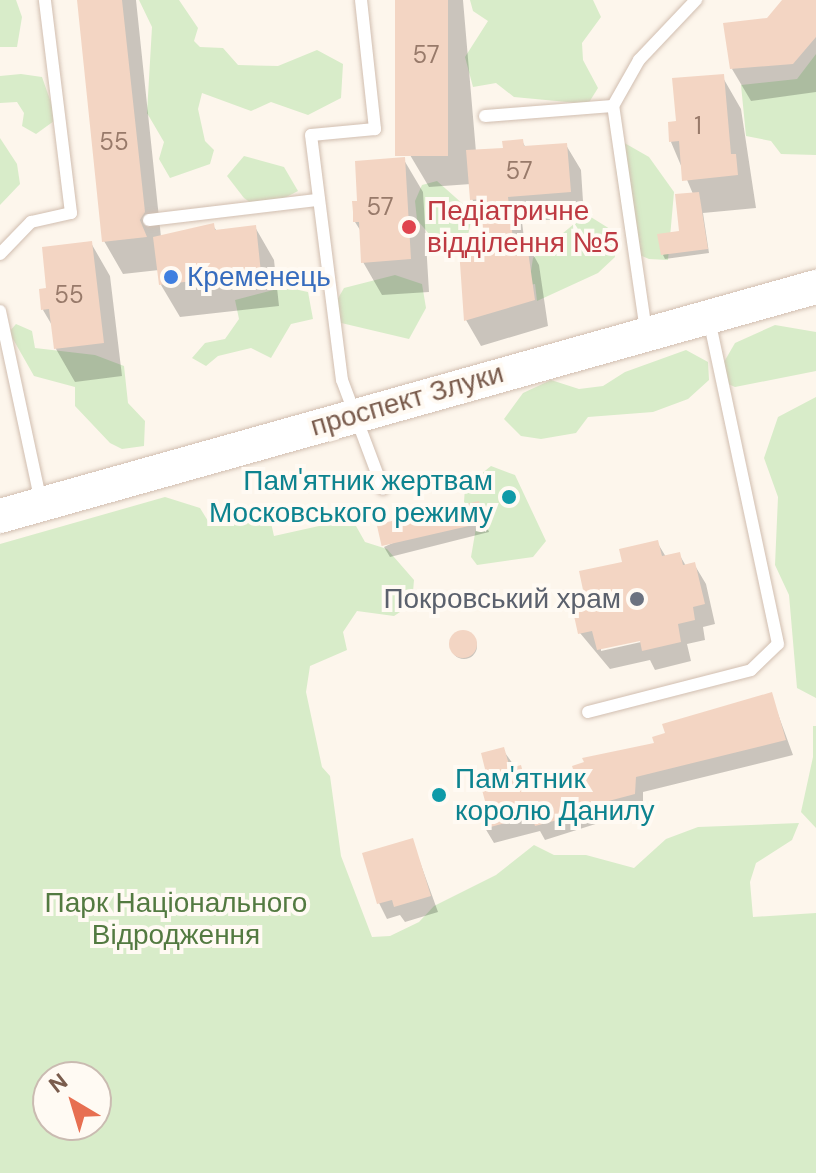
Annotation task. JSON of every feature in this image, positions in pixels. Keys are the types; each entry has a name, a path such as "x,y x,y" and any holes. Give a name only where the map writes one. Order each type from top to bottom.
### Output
{"main road":[{"name":"проспект Злуки","path":"0,516 646,331 816,287"}],"lane":[{"path":"0,254 31,222 71,213 45,0"},
{"path":"361,0 375,129 311,135 330,309 353,414 383,489"},
{"path":"646,331 613,106 639,60 696,0"},
{"path":"485,116 613,106"},
{"path":"149,220 317,200"},
{"path":"0,311 41,506"},
{"path":"588,712 751,670 778,644 708,316"}],"green space":[{"path":"0,0 16,0 22,17 17,47 0,47"},
{"path":"139,0 179,0 198,28 194,41 200,47 223,48 238,65 278,66 317,50 343,64 341,98 308,115 271,102 251,111 202,93 198,109 205,141 214,150 210,164 170,178 159,159 164,142 147,113 152,27"},
{"path":"470,0 593,0 601,17 582,43 583,60 598,88 588,104 514,97 496,83 473,87 465,57 488,21 473,11"},
{"path":"816,54 816,155 781,154 771,141 746,136 741,85 797,79"},
{"path":"21,74 42,77 54,111 54,121 36,134 22,126 24,113 17,102 0,103 0,76"},
{"path":"0,138 17,164 20,184 0,205"},
{"path":"621,141 649,157 674,192 668,260 649,259 628,250 616,169"},
{"path":"244,156 284,167 298,191 261,210 244,198 227,176"},
{"path":"437,181 473,213 468,235 430,235 417,220 415,201 422,185"},
{"path":"586,214 610,229 615,257 598,273 537,301 535,284 481,295 531,271 533,258"},
{"path":"395,275 422,284 426,308 409,339 337,322 333,307 344,288"},
{"path":"285,287 308,292 313,319 291,324 271,358 251,348 218,356 206,366 192,358 205,343 225,339 239,319 235,300"},
{"path":"16,324 32,331 35,348 95,355 124,366 128,403 145,421 144,446 122,449 110,443 75,406 75,387 34,376 9,332"},
{"path":"775,325 816,332 816,371 735,387 723,382 724,362 735,343"},
{"path":"686,350 708,362 709,380 688,399 653,412 588,417 576,433 541,439 521,436 504,419 523,393 551,380 579,389 603,386 625,372"},
{"path":"816,397 816,698 797,688 789,595 775,565 778,497 764,458 778,417"},
{"path":"491,466 515,475 546,541 533,557 477,565 471,557 478,516 464,502 465,487"},
{"name":"Парк Національного Відродження","path":"165,497 200,508 208,521 267,505 274,536 337,522 356,526 365,542 387,549 414,580 412,604 394,616 357,611 343,632 347,650 310,666 306,692 322,767 330,776 341,856 372,937 390,936 419,922 434,906 496,875 534,845 554,855 586,855 634,868 666,839 698,827 799,823 792,840 756,863 750,882 753,917 816,913 816,1173 0,1173 0,544"},
{"path":"813,726 816,726 816,828 801,812 813,757"}],"building":[{"path":"77,0 122,0 145,212 140,220 147,237 102,242"},
{"path":"395,0 448,0 448,156 395,156"},
{"path":"782,0 816,0 816,37 793,64 730,69 723,23 767,18"},
{"path":"724,74 731,154 736,154 738,175 682,181 679,141 669,142 668,122 676,121 672,78"},
{"path":"523,139 524,146 567,143 571,192 508,197 513,239 526,237 535,300 464,321 459,249 483,247 484,242 481,199 470,200 466,150 503,148 502,141"},
{"path":"405,157 411,259 361,263 359,222 353,222 352,201 357,201 355,161"},
{"path":"699,192 708,249 661,255 657,234 679,231 675,194"},
{"path":"214,223 215,230 256,225 261,273 159,285 153,237"},
{"path":"92,241 104,343 54,349 49,309 41,310 39,289 46,288 42,247"},
{"path":"479,501 484,522 382,546 377,525"},
{"name":"Покровський храм","path":"658,540 662,556 680,552 683,565 695,562 705,604 693,607 695,620 678,624 681,642 642,651 640,641 597,650 592,631 578,634 569,593 583,590 579,571 622,562 619,549"},
{"path":"463,630 473,634 477,644 473,654 463,658 453,654 449,644 453,634"},
{"path":"772,692 786,740 636,777 635,794 586,807 587,812 535,826 532,816 483,829 476,803 485,801 478,775 486,773 481,753 504,747 510,768 521,765 527,788 575,775 572,766 584,762 582,758 654,743 652,737 665,733 662,724"},
{"path":"413,838 431,896 394,907 392,900 377,904 362,853"}],"place":[{"name":"Педіатричне відділення №5","path":"409,227"},
{"name":"Кременець","path":"171,277"},
{"name":"Пам'ятник жертвам Московського режиму","path":"509,497"},
{"name":"Покровський храм","path":"637,599"},
{"name":"Пам'ятник королю Данилу","path":"439,795"}]}
